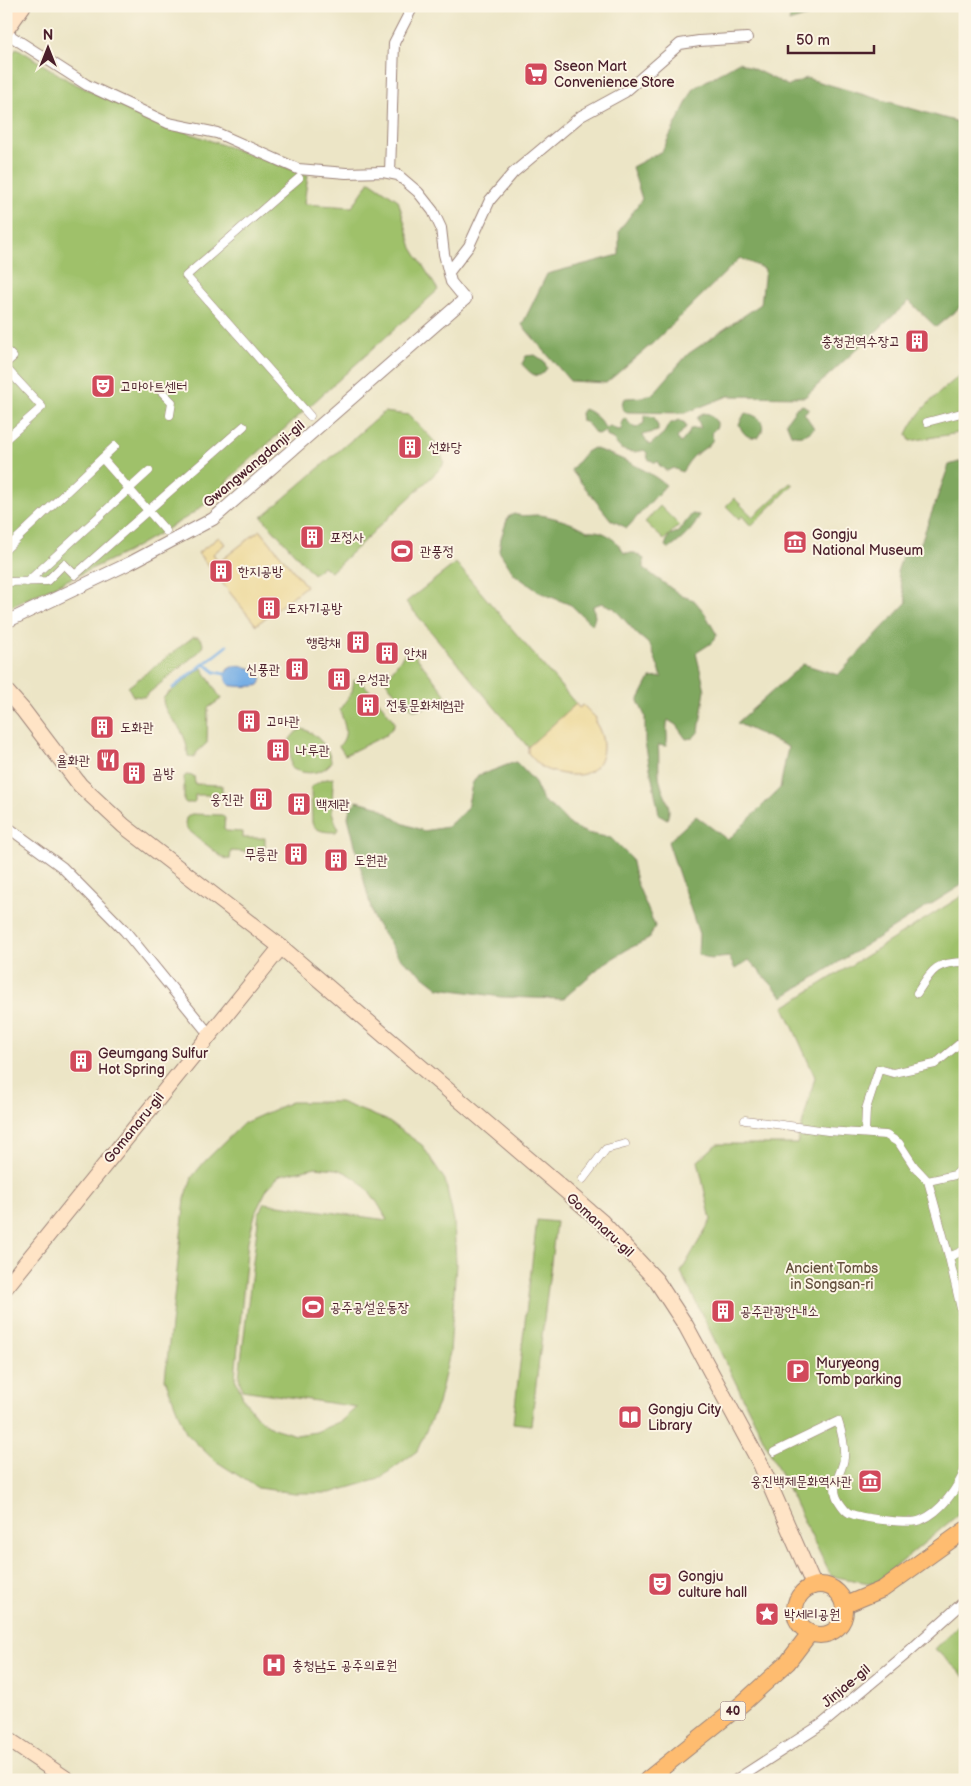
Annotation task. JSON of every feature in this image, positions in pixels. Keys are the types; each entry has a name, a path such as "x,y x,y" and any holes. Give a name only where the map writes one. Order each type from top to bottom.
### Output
{"main road":[{"path":"6,32 23,6"},
{"name":"Gomanaru-gil","path":"6,691 23,710 80,785 124,826 281,947 602,1222 656,1280 686,1326 762,1465 814,1586"},
{"name":"Gomanaru-gil","path":"6,1287 281,947"},
{"path":"846,1605 883,1589 965,1530"},
{"path":"822,1585 837,1591 846,1605 846,1614 843,1622 831,1634 822,1636 810,1633 800,1625 796,1618 796,1602 806,1589 814,1586 822,1585"},
{"name":"40","path":"647,1780 744,1703 788,1662 810,1633"},
{"path":"6,1738 68,1780"}],"street":[{"path":"390,173 394,43 414,6"},
{"path":"6,32 87,84 168,123 217,134 298,169 346,174 383,172 398,175 408,183 433,211 441,228 444,254 451,282 465,299"},
{"path":"449,272 469,246 490,200 513,173 581,116 625,92 680,44 746,38"},
{"path":"299,178 186,276 310,416"},
{"name":"Gwangwangdanji-gil","path":"6,622 130,563 213,519 465,299"},
{"path":"6,363 13,357 10,353"},
{"path":"6,368 42,407 6,440"},
{"path":"156,386 172,402 170,415"},
{"path":"926,422 965,412"},
{"path":"6,582 47,581 64,564 74,576 244,426"},
{"path":"6,549 115,446"},
{"path":"102,458 166,531"},
{"path":"27,582 149,471"},
{"path":"6,826 62,867 119,925 209,1034"},
{"path":"916,992 932,969 951,962 965,962"},
{"path":"864,1132 866,1109 879,1069 893,1073 934,1064 965,1039"},
{"path":"745,1120 828,1131 886,1135 898,1143 914,1166 928,1181 949,1257 965,1326"},
{"path":"583,1179 606,1149 625,1144"},
{"path":"928,1181 955,1175 965,1166"},
{"path":"949,1257 965,1250"},
{"path":"774,1452 838,1421 843,1435 844,1459 836,1483 836,1496 848,1512 864,1518 904,1522 920,1521 938,1509 960,1481 965,1469"},
{"name":"Jinjae-gil","path":"736,1780 821,1725 905,1655 965,1601"}],"green space":[{"path":"792,6 838,6 789,22"},
{"path":"17,48 69,81 163,124 308,175 304,204 352,207 370,181 398,200 412,248 438,290 230,478 212,499 189,516 127,552 6,609 6,61"},
{"path":"739,62 789,86 806,78 965,124 965,303 936,327 909,301 805,397 728,396 685,413 626,412 622,408 623,400 653,394 688,354 761,304 765,269 740,258 653,343 606,383 570,381 522,325 547,274 619,255 619,231 642,199 632,167 662,151 694,88"},
{"path":"535,355 544,361 547,368 538,376 531,373 522,364 526,356"},
{"path":"965,371 965,432 910,441 907,434 918,415"},
{"path":"803,405 809,409 804,413 814,428 804,435 791,434 786,422 797,407"},
{"path":"584,409 591,412 605,428 610,426 617,430 622,429 621,424 624,418 636,428 644,423 644,415 654,417 658,431 642,435 650,445 664,433 669,424 679,420 685,423 686,427 677,438 681,443 690,429 701,428 697,418 703,413 709,414 717,422 717,427 711,433 713,439 711,442 692,458 682,472 673,468 667,471 659,465 658,461 656,463 648,459 647,453 644,450 631,452 622,449 614,439 608,437 605,430 603,433 596,434 587,423 582,421 581,413"},
{"path":"384,412 409,415 434,441 444,461 442,467 331,572 323,566 313,574 262,517"},
{"path":"745,413 761,421 763,428 759,437 748,436 742,431 739,424"},
{"path":"593,448 649,473 666,485 627,528 611,520 571,470 586,452"},
{"path":"965,460 965,883 783,997 749,960 735,969 729,957 710,959 698,954 699,934 668,842 696,816 728,840 780,788 788,747 737,723 803,664 838,675 907,602 897,572 903,554 920,545 949,465"},
{"path":"790,483 793,485 751,526 742,516 739,519 726,506 734,498 753,517"},
{"path":"660,506 679,525 664,540 645,522"},
{"path":"514,514 549,517 571,523 587,531 604,533 617,543 624,553 635,553 644,559 644,569 682,596 694,600 704,612 717,635 713,642 696,653 705,690 699,731 693,738 686,739 676,725 668,720 666,746 658,745 660,780 669,806 667,819 659,814 645,743 645,716 638,701 650,678 662,677 650,645 637,634 614,608 602,603 593,606 595,617 592,625 571,605 539,592 514,574 499,551 508,517"},
{"path":"692,514 699,515 695,525 669,549 665,546 669,535 678,532"},
{"path":"456,563 576,704 528,747 406,602"},
{"path":"193,637 198,637 202,642 203,645 200,651 144,697 133,696 128,687"},
{"path":"408,649 411,650 445,694 445,698 424,708 414,710 386,682"},
{"path":"202,668 221,699 208,708 207,743 197,752 194,758 188,756 182,732 168,714 163,699"},
{"path":"354,680 364,685 370,691 394,721 394,726 386,735 345,755 339,746 345,737 340,709 352,692"},
{"path":"302,729 317,737 329,753 331,763 322,770 307,773 291,768 290,739 296,732"},
{"path":"516,762 534,781 543,801 557,811 571,826 587,833 611,838 631,858 636,881 655,926 649,939 602,965 563,999 501,997 439,988 399,957 374,920 348,817 350,808 357,801 377,806 402,823 424,831 447,827 467,809 472,784 478,775"},
{"path":"186,775 194,776 195,784 222,785 222,795 195,795 193,803 186,803 184,801 184,777"},
{"path":"333,778 332,812 338,829 336,832 326,832 319,830 312,823 311,787 322,780"},
{"path":"191,814 222,815 225,818 224,829 226,831 243,832 243,838 265,838 265,853 231,851 230,859 223,858 187,829 185,824 186,818"},
{"name":"Ancient Tombs in Songsan-ri","path":"965,894 965,1509 875,1584 831,1576 681,1272 711,1220 698,1161 717,1144 797,1144 815,1077 784,1007"},
{"name":"공주공설운동장","path":"291,1102 340,1102 386,1120 422,1145 445,1180 454,1221 456,1263 450,1352 438,1404 417,1451 379,1479 330,1493 295,1493 258,1488 214,1460 186,1433 165,1379 185,1199 192,1177 205,1161 244,1123","holes":["316,1167 336,1169 353,1176 366,1188 387,1220 264,1203 259,1213 239,1377 242,1390 357,1407 341,1421 316,1432 296,1435 273,1428 259,1419 244,1400 235,1378 248,1241 256,1211 267,1189 280,1175"]},
{"path":"537,1220 556,1222 531,1425 513,1423"},
{"path":"965,1618 965,1677 935,1649"}],"sand":[{"path":"260,530 306,586 256,625 198,553 219,537 225,544 213,554 219,562"},
{"path":"576,704 579,708 583,705 596,718 595,722 602,736 603,744 601,759 592,770 580,775 564,774 545,769 528,753 528,747"}],"water":[{"path":"234,666 246,667 257,672 262,678 260,684 257,686 229,685 225,674 228,669"}],"waterway":[{"path":"173,688 227,646"},
{"path":"204,663 215,672 225,674"}],"place":[{"name":"Sseon Mart Convenience Store","path":"536,74"},
{"name":"충청권역수장고","path":"917,341"},
{"name":"고마아트센터","path":"103,386"},
{"name":"선화당","path":"410,447"},
{"name":"포정사","path":"312,537"},
{"name":"Gongju National Museum","path":"795,542"},
{"name":"관풍정","path":"402,551"},
{"name":"한지공방","path":"221,571"},
{"name":"도자기공방","path":"269,608"},
{"name":"행랑채","path":"358,642"},
{"name":"안채","path":"387,653"},
{"name":"신풍관","path":"297,669"},
{"name":"우성관","path":"339,679"},
{"name":"전통문화체험관","path":"368,705"},
{"name":"고마관","path":"249,721"},
{"name":"도화관","path":"102,727"},
{"name":"나루관","path":"278,750"},
{"name":"율화관","path":"108,760"},
{"name":"곰방","path":"134,773"},
{"name":"웅진관","path":"261,799"},
{"name":"백제관","path":"299,804"},
{"name":"무릉관","path":"296,854"},
{"name":"도원관","path":"336,860"},
{"name":"Geumgang Sulfur Hot Spring","path":"81,1061"},
{"name":"공주공설운동장","path":"313,1307"},
{"name":"공주관광안내소","path":"723,1311"},
{"name":"Muryeong Tomb parking","path":"798,1371"},
{"name":"Gongju City Library","path":"630,1417"},
{"name":"웅진백제문화역사관","path":"870,1481"},
{"name":"Gongju culture hall","path":"660,1584"},
{"name":"박세리공원","path":"767,1614"},
{"name":"충청남도 공주의료원","path":"274,1665"}]}
